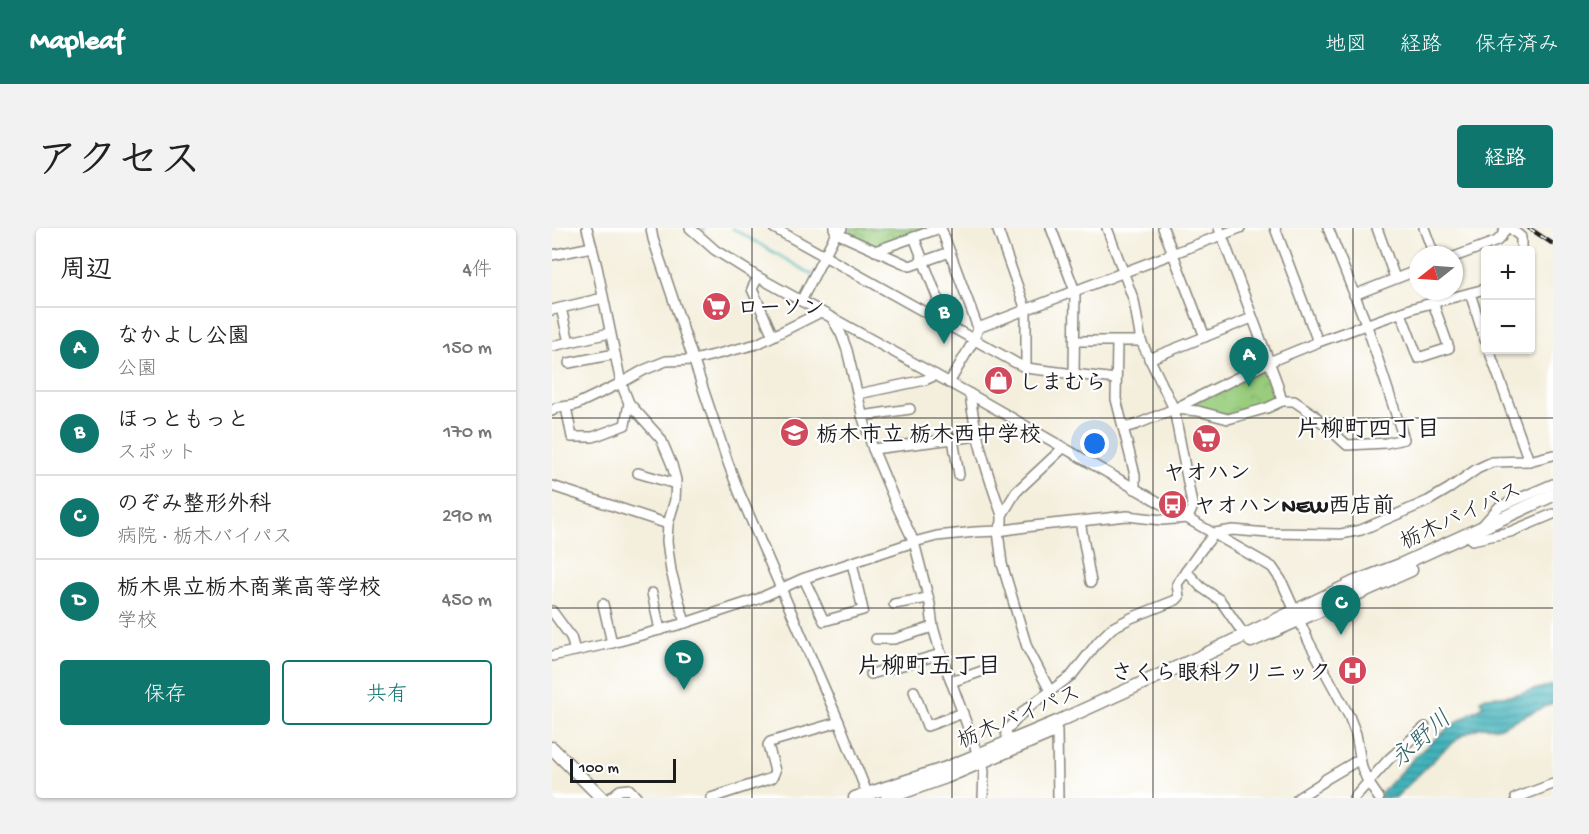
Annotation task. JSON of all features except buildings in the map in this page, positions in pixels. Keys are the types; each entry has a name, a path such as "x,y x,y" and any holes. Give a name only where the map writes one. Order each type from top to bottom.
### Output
{"main road":[{"name":"栃木バイパス","path":"887,798 935,782 1008,743 1245,636 1297,616 1355,582 1401,565 1553,495"},
{"name":"栃木バイパス","path":"864,797 980,759 1057,730 1297,616 1553,503"},
{"path":"552,748 602,798"}],"street":[{"path":"587,228 621,383 629,403 661,439 672,465 676,484 675,500 668,524 668,541 671,571 684,623"},
{"path":"651,228 727,460 839,722 864,797"},
{"path":"774,228 1026,368 1116,379"},
{"path":"874,251 941,228 978,328 974,340 949,383"},
{"path":"997,228 1026,310 1026,368"},
{"path":"1051,228 1075,291 1074,374"},
{"path":"1107,228 1137,310 1141,341 1174,409 1192,504 1188,518"},
{"path":"1163,228 1204,337"},
{"path":"978,328 1173,254 1221,232 1240,228"},
{"path":"1275,228 1318,342"},
{"path":"1174,409 1197,411 1228,419 1267,408 1281,400 1294,401 1313,414 1347,445 1386,443 1404,438 1367,326 1328,228"},
{"path":"1377,228 1395,278"},
{"path":"1424,228 1431,246"},
{"path":"1463,254 1497,241 1508,228 1521,237 1521,246"},
{"path":"694,229 716,250 758,277 970,394 1272,567 1281,580 1349,716 1356,734 1359,759 1369,784 1379,798"},
{"path":"801,301 837,230 874,251 910,266 950,252"},
{"path":"1221,232 1281,400"},
{"path":"914,237 938,299 930,316"},
{"path":"552,255 592,248"},
{"path":"1354,295 1409,273"},
{"path":"758,277 752,289 773,336"},
{"path":"1123,428 1174,409 1269,362 1318,342 1401,313 1481,290"},
{"path":"1470,293 1481,327"},
{"path":"569,342 557,309 603,298"},
{"path":"1401,313 1418,358 1449,348 1433,303"},
{"path":"552,411 556,408 575,405 666,361 694,360 757,344 821,312"},
{"path":"1149,359 1252,318"},
{"path":"833,320 847,350 862,416 873,449 914,542 941,654 984,771 983,798"},
{"path":"552,346 610,333"},
{"path":"1075,341 1141,341"},
{"path":"1117,342 1116,399 1135,475 1135,489"},
{"path":"569,363 615,354"},
{"path":"1490,354 1529,461"},
{"path":"858,394 925,380 936,375"},
{"path":"970,394 978,436 1002,515 1002,523 998,531 1002,564 1027,646 1050,691"},
{"path":"566,407 572,437 593,437 625,425 629,403"},
{"path":"862,416 910,409"},
{"path":"873,449 978,436"},
{"path":"953,439 959,476"},
{"path":"1002,515 1016,492 1063,448"},
{"path":"1008,743 1006,731 1025,710 1072,675 1112,628 1179,597 1177,584 1215,533 1233,531 1341,534 1361,530 1428,501 1477,469 1492,462 1529,461 1553,455"},
{"path":"638,473 676,484"},
{"path":"1481,527 1499,507 1553,484"},
{"path":"552,486 668,524"},
{"path":"1472,540 1510,532 1553,514"},
{"path":"552,656 612,643 684,623 781,590 804,579 937,536 1127,516 1162,520 1188,518"},
{"path":"1080,521 1091,582"},
{"path":"804,579 824,621 863,610 852,563"},
{"path":"1186,571 1201,587 1220,600 1245,636"},
{"path":"652,593 660,630"},
{"path":"894,604 928,597"},
{"path":"603,604 612,643"},
{"path":"552,611 571,637 575,651"},
{"path":"876,639 894,639 933,627"},
{"path":"871,674 941,654"},
{"path":"951,682 988,669"},
{"path":"914,691 927,726 963,713"},
{"path":"711,798 772,778 776,771 768,745 770,742 839,722"},
{"path":"1354,798 1369,784 1389,759 1425,727"},
{"path":"1057,730 1058,798"},
{"path":"1298,798 1359,759"},
{"path":"1516,798 1553,784"},
{"path":"610,798 620,790 629,789 638,798"}],"green space":[{"path":"850,228 935,228 878,249 849,234"},
{"path":"1263,369 1267,370 1271,376 1276,398 1264,405 1226,416 1191,407 1191,403"}],"water":[{"path":"1553,685 1553,703 1498,728 1481,727 1463,735 1443,751 1395,798 1377,798 1426,747 1454,724 1484,706 1480,700"}],"waterway":[{"path":"732,228 812,273"}],"railway":[{"path":"1529,228 1553,244"}],"place":[{"name":"ローソン","path":"716,306"},
{"name":"ほっともっと","path":"944,344"},
{"name":"しまむら","path":"998,381"},
{"name":"なかよし公園","path":"1249,387"},
{"name":"栃木市立 栃木西中学校","path":"795,433"},
{"name":"ヤオハン","path":"1207,439"},
{"name":"ヤオハンNEW西店前","path":"1173,504"},
{"name":"のぞみ整形外科","path":"1341,635"},
{"name":"さくら眼科クリニック","path":"1352,671"},
{"name":"栃木県立栃木商業高等学校","path":"684,690"}],"district":[{"name":"片柳町四丁目","path":"1368,428"},
{"name":"片柳町五丁目","path":"929,665"}],"water label":[{"name":"永野川","path":"1420,738"}]}
